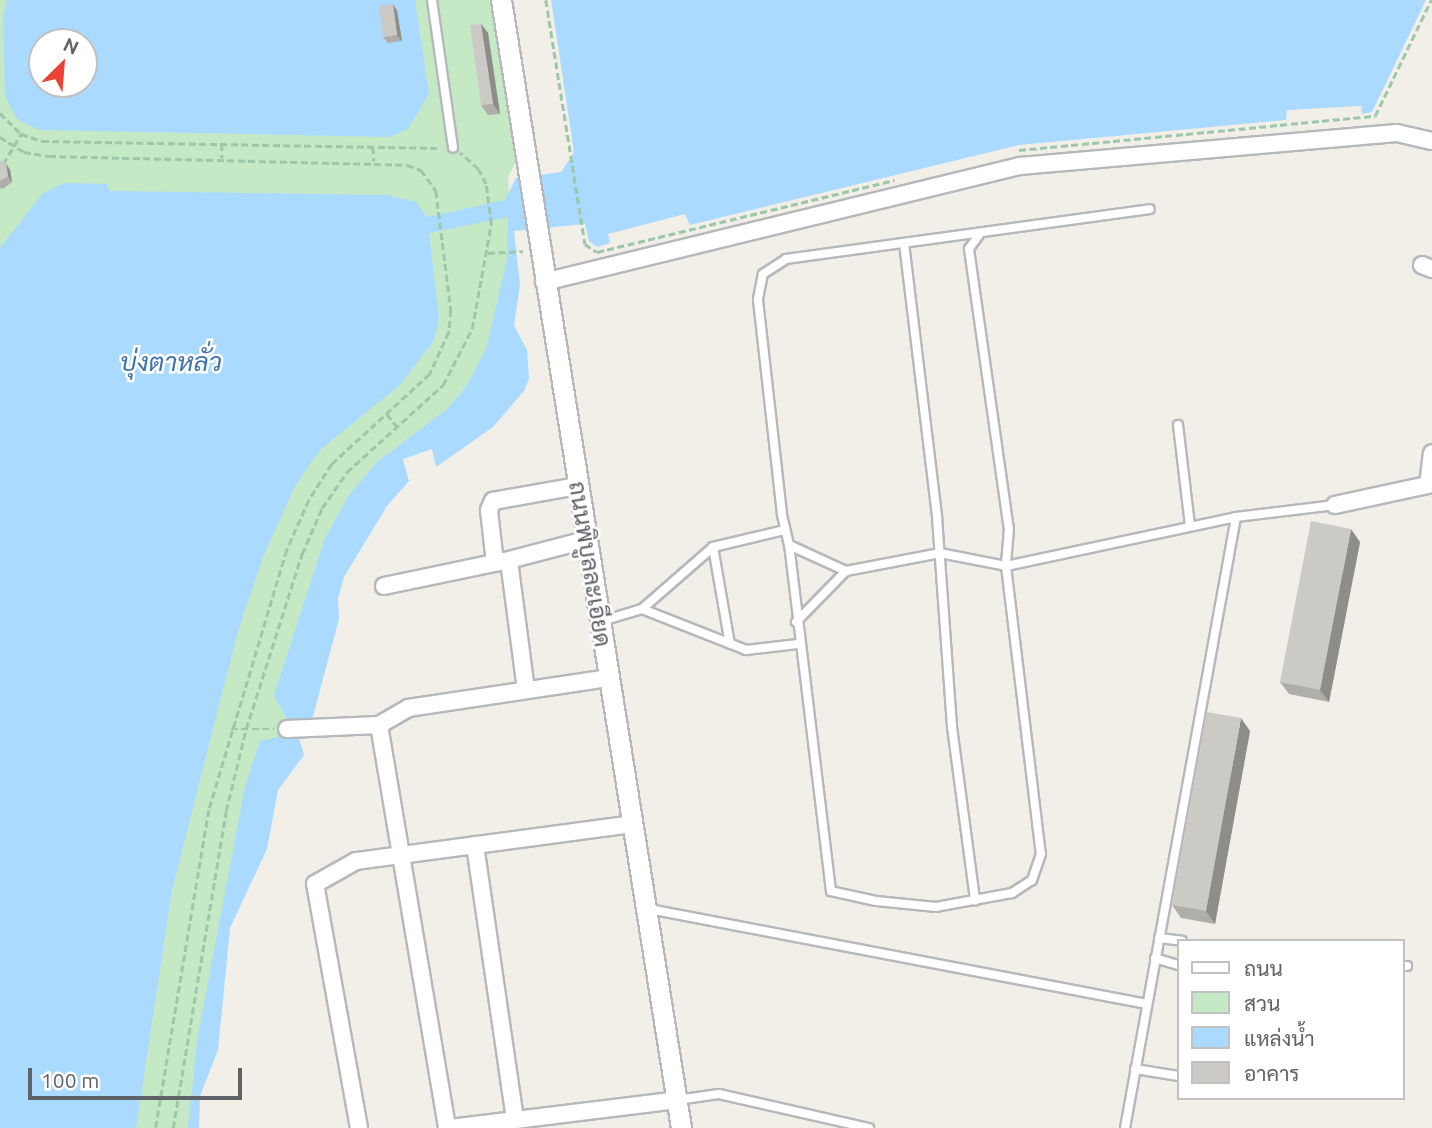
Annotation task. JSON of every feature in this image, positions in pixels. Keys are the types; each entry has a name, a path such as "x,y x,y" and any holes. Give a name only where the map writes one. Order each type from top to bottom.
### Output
{"street":[{"name":"ถนนพิบูลละเอียด","path":"501,0 608,678 649,909 681,1128"},
{"path":"544,282 1020,166 1397,133 1432,141"},
{"path":"1335,505 1430,485 1432,453"},
{"path":"526,690 502,561 489,510 493,501 577,486"},
{"path":"384,586 586,540"},
{"path":"287,729 379,726 408,708 608,678"},
{"path":"379,726 449,1128 513,1123 677,1100"},
{"path":"359,1128 315,884 356,862 632,824"},
{"path":"475,845 513,1123"}],"lane":[{"path":"432,0 453,148"},
{"path":"979,235 969,249 1009,529 1006,566 1041,854 1032,880 1012,893 936,907 831,891 798,643 789,545 758,299 763,274 786,259 979,235 1150,209"},
{"path":"904,243 940,553 952,727 975,901"},
{"path":"1178,425 1190,525"},
{"path":"796,622 846,571 940,553 1006,566 1190,525 1335,505"},
{"path":"1125,1128 1236,517"},
{"path":"599,622 642,609 713,547 785,530"},
{"path":"789,545 846,571"},
{"path":"713,547 730,643"},
{"path":"642,609 756,651 798,643"},
{"path":"649,909 1147,1004"},
{"path":"1159,937 1176,940"},
{"path":"1155,958 1176,964"},
{"path":"1136,1069 1176,1076"},
{"path":"677,1100 719,1094 869,1128"}],"path":[{"path":"546,0 582,228"},
{"path":"0,113 2,122 21,134 42,141 453,148 478,169 489,201 491,223 488,253 472,329 456,368 430,399 347,472 317,518 246,729 210,892 173,1128"},
{"path":"3,166 21,134"},
{"path":"0,137 12,146 49,156 374,163 421,170 436,191 451,310 449,332 430,374 332,464 297,523 230,729 193,890 156,1128"},
{"path":"222,144 222,160"},
{"path":"373,147 374,163"},
{"path":"488,253 522,251"},
{"path":"387,414 397,427"},
{"path":"230,729 287,729"}],"green space":[{"name":"บุ่งตาหลั่ว","path":"0,0 491,0 517,160 508,176 511,246 492,348 472,386 358,495 289,742 243,828 194,1128 0,1128"}],"water":[{"path":"7,0 415,0 429,94 408,129 390,137 39,130 17,119 5,97 3,17"},
{"name":"บุ่งตาหลั่ว","path":"551,0 1426,0 1372,112 1362,114 1361,106 1287,110 1286,120 1019,145 690,225 685,214 608,234 610,243 597,247 589,241 585,224 514,231 520,285 514,325 527,350 529,379 524,391 493,427 436,467 432,449 403,459 409,481 387,506 344,577 338,599 339,619 312,720 288,721 274,695 325,538 349,495 377,462 447,409 465,388 486,349 507,260 508,217 429,233 439,319 433,342 400,385 321,449 296,484 263,557 238,631 172,890 136,1128 0,1128 0,248 42,194 64,183 107,184 109,191 387,195 416,202 427,217 505,200 516,178 561,172 574,152"},
{"path":"283,736 299,738 304,755 278,790 267,849 230,928 218,1050 200,1096 199,1128 188,1128 197,1041 245,786 260,741"}],"building":[{"path":"393,4 397,35 383,37 379,6"},
{"path":"481,24 493,104 481,105 470,25"},
{"path":"0,161 6,163 8,176 0,181"},
{"path":"1311,521 1351,529 1320,690 1280,682"},
{"path":"1207,712 1241,718 1206,911 1172,905"}]}
